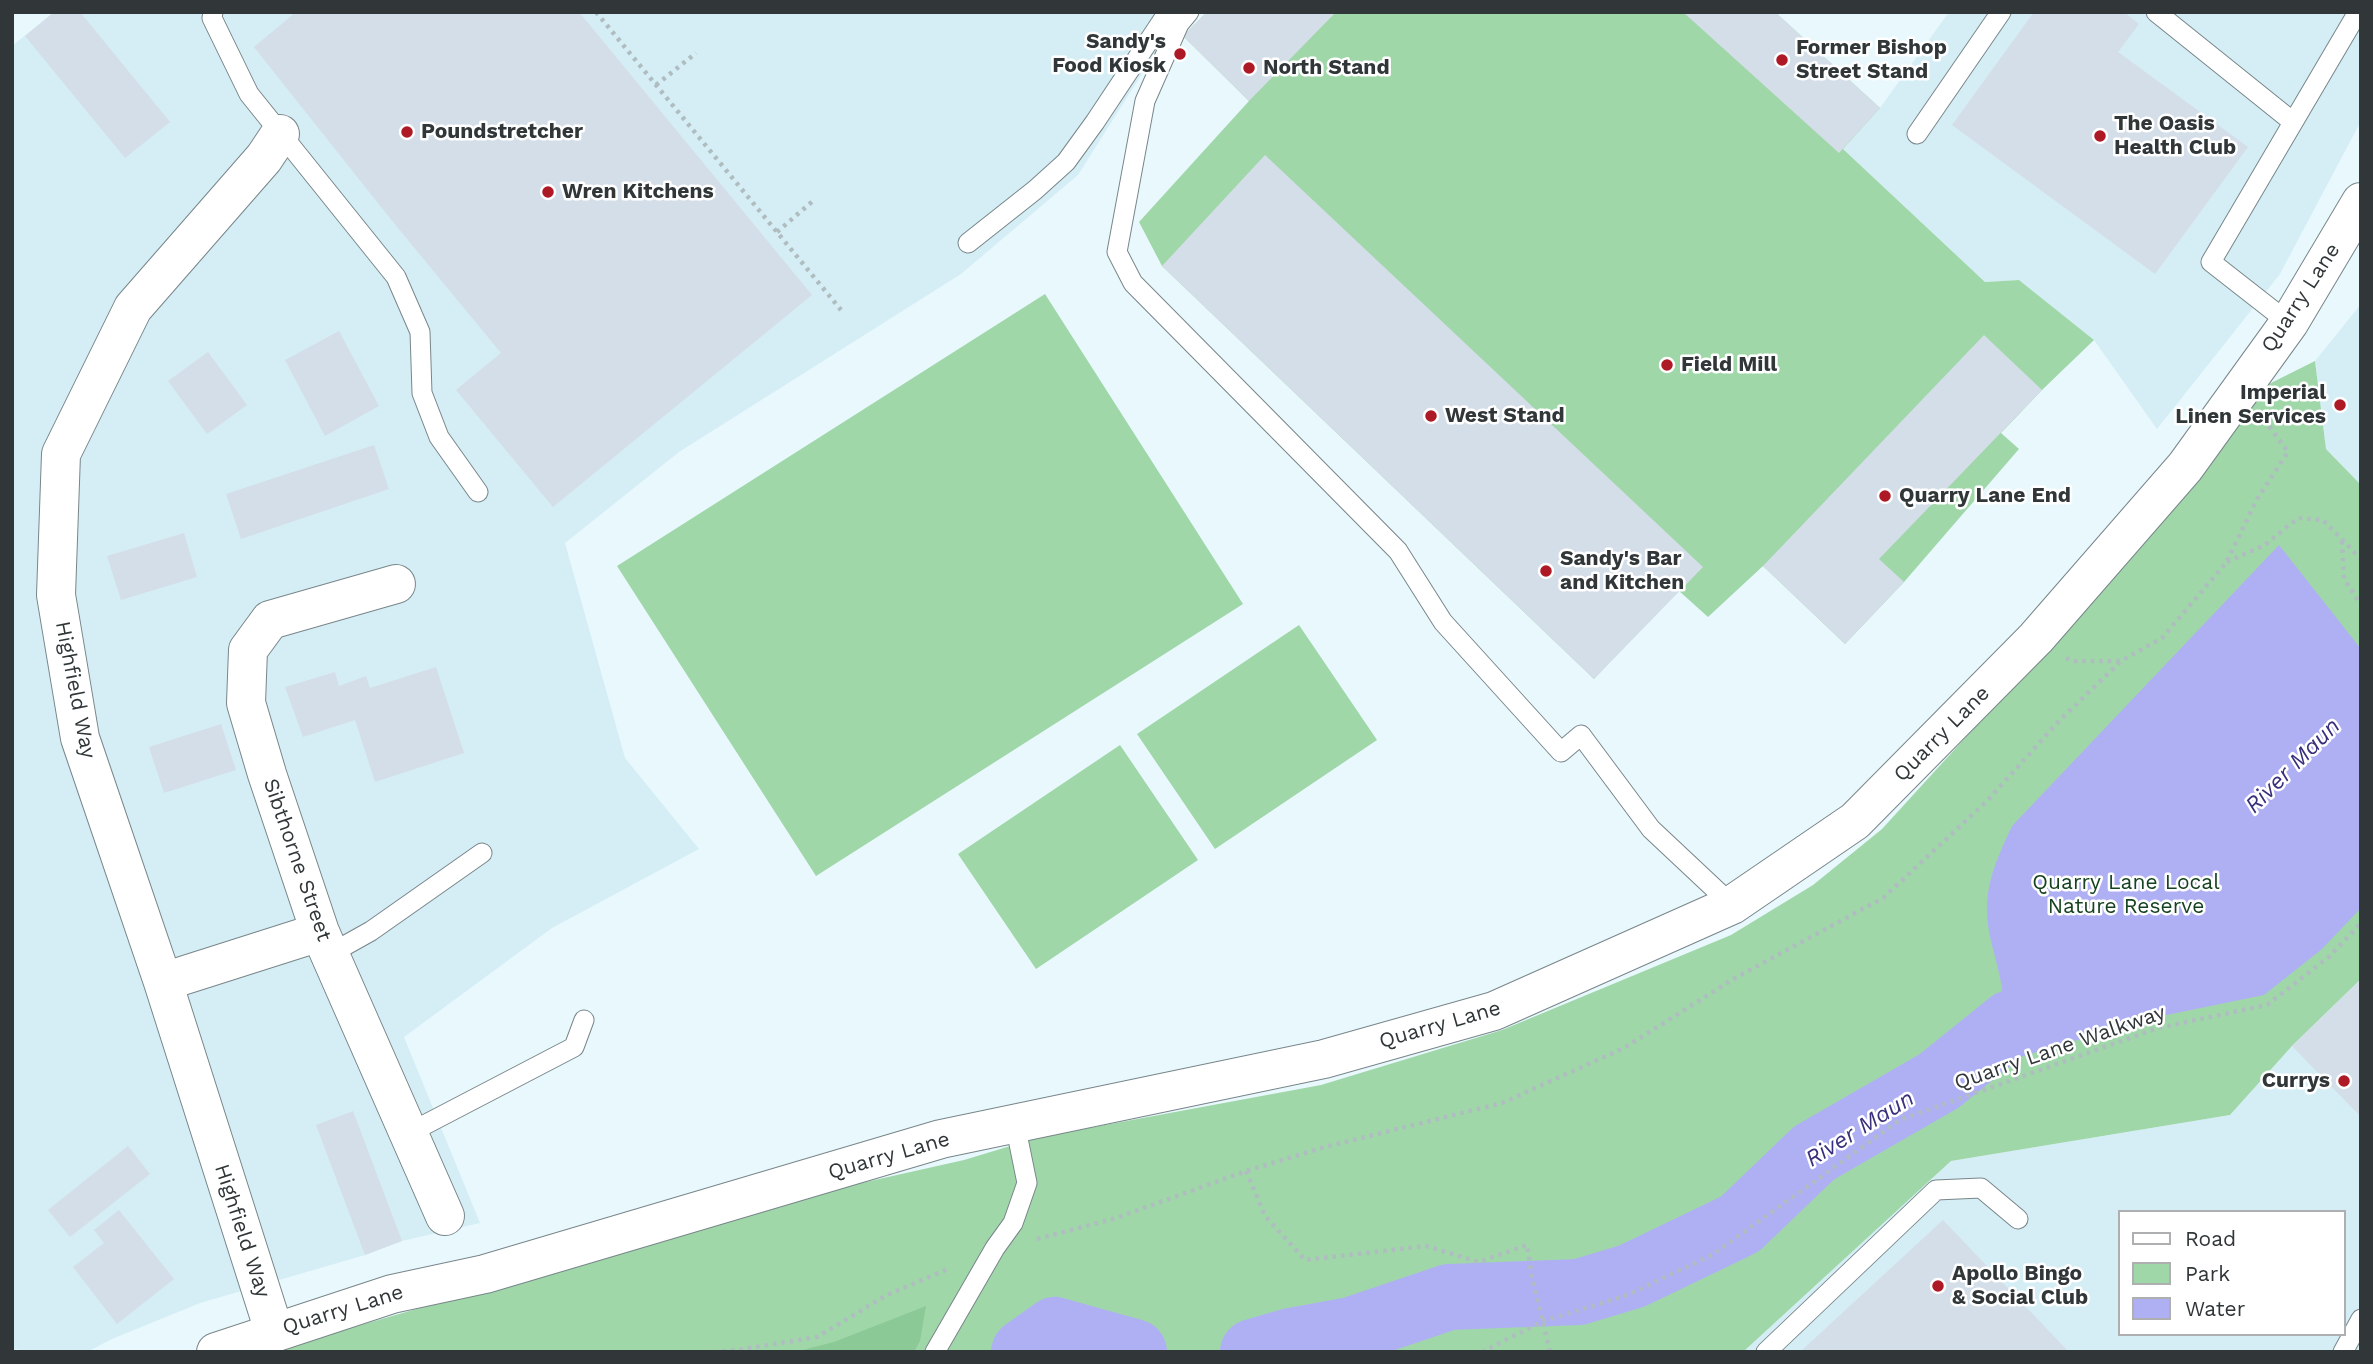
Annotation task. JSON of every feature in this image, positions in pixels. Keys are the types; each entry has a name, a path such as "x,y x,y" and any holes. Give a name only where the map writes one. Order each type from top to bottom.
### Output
{"street":[{"name":"Highfield Way","path":"274,1331 163,982 80,738 56,595 61,454 133,308 264,158 280,134"},
{"name":"Quarry Lane","path":"216,1352 392,1294 498,1270 941,1139 1324,1059 1494,1011 1732,905 1855,821 2036,638 2185,467 2290,323 2361,202"},
{"name":"Sibthorne Street","path":"396,584 270,620 248,650 246,703 267,775 325,943 445,1216"},
{"path":"163,982 325,943"}],"lane":[{"path":"213,12 212,18 249,94 396,276 420,332 422,393 439,437 478,492"},
{"path":"968,243 1066,162 1168,12"},
{"path":"1189,12 1179,24 1145,101 1117,252 1133,283 1398,551 1443,622 1561,752 1581,735 1651,829 1732,905"},
{"path":"1917,134 2001,12"},
{"path":"2156,12 2293,122"},
{"path":"2290,323 2211,262 2358,12"},
{"path":"1146,47 1159,69"},
{"path":"325,943 371,930 482,853"},
{"path":"409,1133 574,1047 584,1020"},
{"path":"935,1352 995,1248 1013,1223 1027,1183 1015,1124"},
{"path":"1766,1352 1936,1190 1981,1188 2018,1219"},
{"path":"2343,1352 2361,1319"}],"path":[{"path":"596,12 841,310"},
{"path":"656,85 696,53"},
{"path":"777,232 814,200"},
{"path":"713,1352 817,1337 887,1295 995,1248 1058,1235 1113,1219 1246,1171 1325,1147 1502,1103 1624,1048 1735,978 1883,898 1987,801 2059,721 2121,661 2162,638 2226,562 2257,499 2288,453 2241,387"},
{"path":"2226,562 2265,545 2298,518 2323,520 2361,559"},
{"path":"2342,540 2344,579 2361,605"},
{"path":"2036,638 2072,661 2121,661"},
{"name":"Quarry Lane Walkway","path":"1482,1352 1543,1321 1627,1295 1712,1255 1900,1119 2158,1028 2267,1005 2330,956 2361,923"},
{"path":"1246,1171 1265,1216 1305,1260 1426,1246 1479,1262 1527,1245 1550,1352"}],"shaded area":[{"path":"54,12 1181,12 1078,175 961,274 679,452 565,543 625,758 699,849 552,928 404,1037 480,1223 402,1241 365,1255 200,1303 87,1352 21,1352 17,1349 12,1351 12,46"},
{"path":"1949,12 2361,12 2361,121 2280,274 2157,429 2094,340 2019,280 1985,282 1843,149 1880,108"},
{"name":"Imperial Linen Services","path":"2361,304 2361,485 2326,449 2315,361"},
{"path":"2361,979 2361,1352 1743,1352 1951,1161 2230,1115 2292,1046"}],"green space":[{"name":"Field Mill","path":"1207,12 1775,12 1880,108 1843,149 1985,282 2019,280 2094,340 2001,433 2019,449 1904,582 1845,644 1763,566 1708,617 1678,590 1594,679 1162,266 1139,222 1249,101 1183,36"},
{"path":"1045,294 1243,604 816,876 617,566"},
{"name":"Quarry Lane Local Nature Reserve","path":"2315,361 2326,449 2361,485 2361,979 2292,1046 2230,1115 1951,1161 1743,1352 267,1352 830,1190 964,1160 1040,1137 1321,1085 1502,1030 1731,935 1813,885 1882,829 2018,680 2247,395"},
{"path":"1299,625 1377,740 1215,849 1137,734"},
{"path":"1120,745 1198,860 1036,969 958,854"},
{"path":"926,1306 920,1341 914,1352 795,1352 834,1342"}],"water":[{"path":"2279,545 2361,649 2361,908 2322,949 2264,995 2152,1018 1939,1081 1954,1053 1988,1030 1999,1018 2002,1010 2002,990 1989,933 1987,911 1989,886 1996,862 2012,826"}],"building":[{"path":"54,12 80,12 170,122 125,158 25,36"},
{"path":"296,12 579,12 812,295 553,507 456,390 501,353 254,47"},
{"name":"North Stand","path":"1207,12 1336,12 1249,101 1183,36"},
{"name":"Former Bishop Street Stand","path":"1683,12 1775,12 1880,108 1839,153"},
{"name":"The Oasis Health Club","path":"2034,12 2124,12 2139,24 2118,52 2248,147 2155,274 1952,125"},
{"name":"West Stand","path":"1265,155 1703,567 1594,679 1162,266"},
{"path":"339,331 379,406 325,436 285,360"},
{"name":"Quarry Lane End","path":"1984,335 2042,390 1879,559 1904,582 1845,644 1763,566"},
{"path":"208,352 247,405 207,434 168,381"},
{"path":"374,445 389,489 241,539 226,494"},
{"path":"184,533 197,577 121,600 107,556"},
{"path":"436,667 464,753 375,782 355,720 303,737 285,687 335,672 339,686 366,676 370,688"},
{"path":"221,724 236,770 164,793 149,747"},
{"name":"Currys","path":"2361,979 2361,1117 2292,1046"},
{"path":"353,1111 402,1241 365,1255 316,1125"},
{"path":"128,1146 150,1174 70,1237 48,1210"},
{"path":"119,1210 174,1279 117,1324 73,1267 104,1243 94,1230"},
{"name":"Apollo Bingo & Social Club","path":"1943,1220 2069,1352 1800,1352"}],"waterway":[{"name":"River Maun","path":"1253,1352 1291,1341 1351,1330 1449,1297 1579,1292 1632,1276 1740,1224 1814,1153 1939,1081 2011,1023"},
{"name":"River Maun","path":"1024,1352 1055,1330 1134,1352"}],"place":[{"name":"Sandy's Food Kiosk","path":"1180,54"},
{"name":"Former Bishop Street Stand","path":"1782,60"},
{"name":"North Stand","path":"1249,68"},
{"name":"Poundstretcher","path":"407,132"},
{"name":"The Oasis Health Club","path":"2100,136"},
{"name":"Wren Kitchens","path":"548,192"},
{"name":"Field Mill","path":"1667,365"},
{"name":"Imperial Linen Services","path":"2340,405"},
{"name":"West Stand","path":"1431,416"},
{"name":"Quarry Lane End","path":"1885,496"},
{"name":"Sandy's Bar and Kitchen","path":"1546,571"},
{"name":"Currys","path":"2344,1081"},
{"name":"Apollo Bingo & Social Club","path":"1938,1286"}]}
